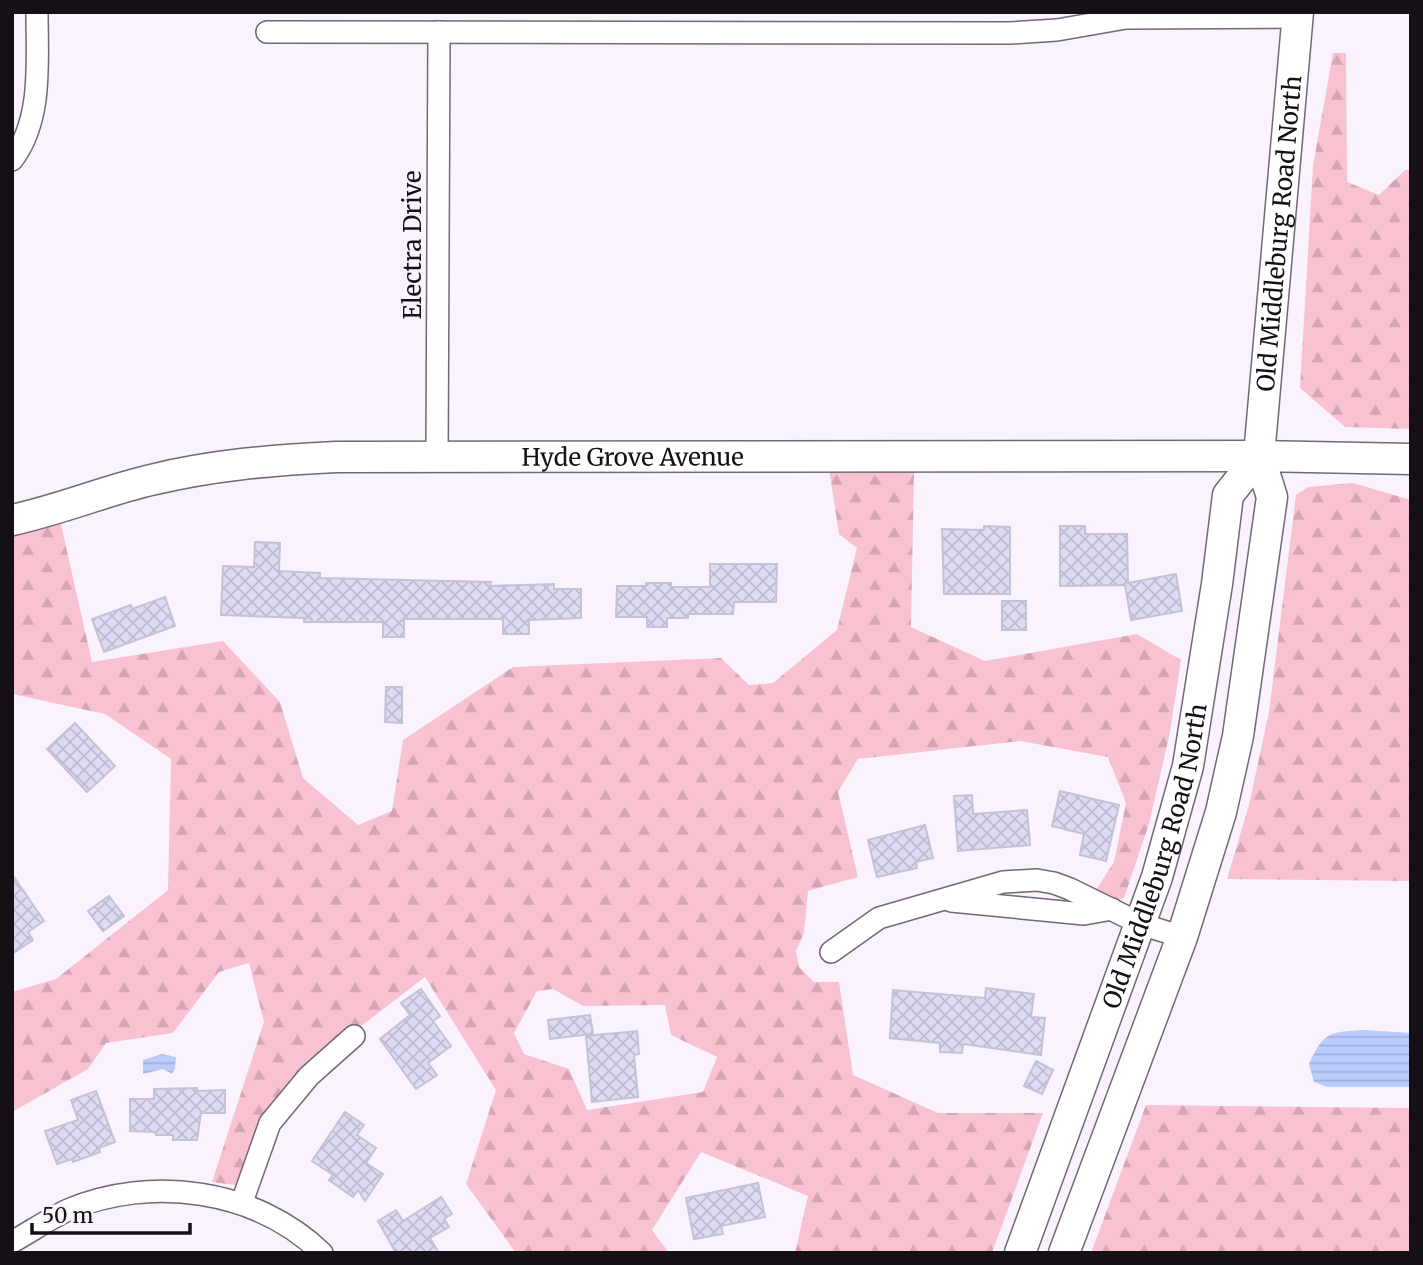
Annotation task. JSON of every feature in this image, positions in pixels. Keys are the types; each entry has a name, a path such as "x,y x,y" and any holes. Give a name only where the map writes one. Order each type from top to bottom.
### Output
{"main road":[{"name":"Old Middleburg Road North","path":"1064,1253 1182,937 1215,834 1238,736 1272,497 1259,456 1298,14"},
{"name":"Old Middleburg Road North","path":"1020,1253 1157,877 1188,766 1217,584 1228,495 1259,456"},
{"name":"Hyde Grove Avenue","path":"12,520 42,514 147,481 203,468 309,458 1259,456 1411,459"}],"street":[{"path":"12,160 20,150 28,131 34,105 37,12"},
{"path":"267,32 1010,33 1057,30 1126,18 1298,14"},
{"name":"Electra Drive","path":"437,458 439,32"},
{"path":"831,952 879,918 1003,882 1037,880 1070,889 1140,924 1182,937"},
{"path":"942,900 1084,914 1112,909"},
{"path":"242,1202 270,1123 309,1076 354,1036"},
{"path":"12,1242 66,1211 95,1200 167,1191 242,1202 310,1241 322,1253"}],"green space":[{"path":"1333,53 1346,53 1347,182 1379,195 1405,170 1411,170 1411,429 1345,427 1300,388 1313,166"},
{"path":"829,469 914,469 911,627 985,661 1137,634 1181,660 1170,732 1149,824 1124,898 1115,901 1094,893 1114,862 1126,803 1108,757 1020,741 858,759 838,792 858,877 808,891 804,933 796,951 799,967 814,982 839,982 853,1075 938,1113 1043,1113 992,1253 795,1253 808,1196 701,1152 652,1230 669,1253 516,1253 466,1184 496,1090 425,977 299,1074 245,1181 236,1185 212,1182 264,1022 249,963 219,972 173,1033 106,1043 88,1069 12,1112 12,992 56,979 168,890 171,759 105,714 12,694 12,532 60,520 92,662 223,641 280,702 303,778 358,825 392,811 403,740 513,667 721,658 749,685 773,683 837,630 857,548 839,534","holes":["553,989 583,1006 665,1005 671,1035 717,1057 703,1092 587,1110 569,1069 524,1054 514,1033 537,991"]},
{"path":"1353,483 1411,500 1411,881 1227,879 1249,805 1269,712 1296,495 1308,487"},
{"path":"1146,1105 1411,1108 1411,1253 1091,1253"}],"water":[{"path":"1364,1030 1411,1033 1411,1087 1327,1087 1314,1082 1309,1064 1324,1039 1336,1033"},
{"path":"162,1054 176,1057 172,1074 163,1069 143,1074 143,1060"}],"building":[{"path":"984,526 1010,527 1010,594 944,594 942,529 984,530"},
{"path":"1060,526 1085,526 1085,534 1127,534 1128,583 1176,574 1182,611 1131,620 1125,585 1060,586"},
{"path":"255,542 280,543 279,571 320,573 320,578 491,582 490,586 554,584 554,589 581,589 581,618 529,620 529,634 503,634 503,619 404,619 404,637 383,637 383,622 304,622 304,618 221,615 223,566 254,567"},
{"path":"710,564 777,564 776,602 734,602 733,614 688,614 688,618 667,618 667,627 647,627 647,617 616,617 617,586 671,583 671,587 710,587"},
{"path":"165,597 175,626 104,652 92,619 131,605 132,609"},
{"path":"1002,601 1026,601 1026,630 1002,630"},
{"path":"386,687 402,687 402,723 385,722"},
{"path":"75,723 115,766 87,792 47,749"},
{"path":"1060,791 1119,805 1106,861 1080,855 1084,834 1052,826"},
{"path":"972,795 973,814 1027,810 1030,845 958,851 954,796"},
{"path":"925,825 933,858 916,862 917,868 877,877 868,840"},
{"path":"12,874 44,921 28,932 33,940 12,954"},
{"path":"109,896 124,916 103,931 88,911"},
{"path":"986,988 1034,994 1031,1017 1045,1018 1041,1055 963,1044 962,1053 940,1052 940,1043 890,1038 893,990 985,998"},
{"path":"421,989 440,1016 433,1021 451,1046 428,1063 437,1075 416,1089 380,1039 410,1015 401,1003"},
{"path":"590,1015 593,1034 550,1039 548,1020"},
{"path":"637,1031 639,1054 634,1055 638,1097 592,1102 586,1036"},
{"path":"1036,1061 1053,1070 1042,1094 1024,1086"},
{"path":"197,1088 197,1091 225,1090 225,1113 201,1113 197,1140 173,1140 173,1135 130,1131 130,1099 154,1099 154,1089"},
{"path":"96,1091 115,1142 99,1148 100,1152 73,1162 72,1159 57,1164 45,1131 78,1120 71,1100"},
{"path":"345,1112 364,1125 357,1135 376,1148 366,1163 383,1174 365,1201 358,1190 353,1197 329,1180 333,1175 312,1161"},
{"path":"758,1183 765,1217 721,1226 723,1234 694,1239 686,1198"},
{"path":"441,1197 452,1214 444,1219 449,1227 430,1238 439,1253 396,1253 378,1221 396,1210 403,1221"}]}
